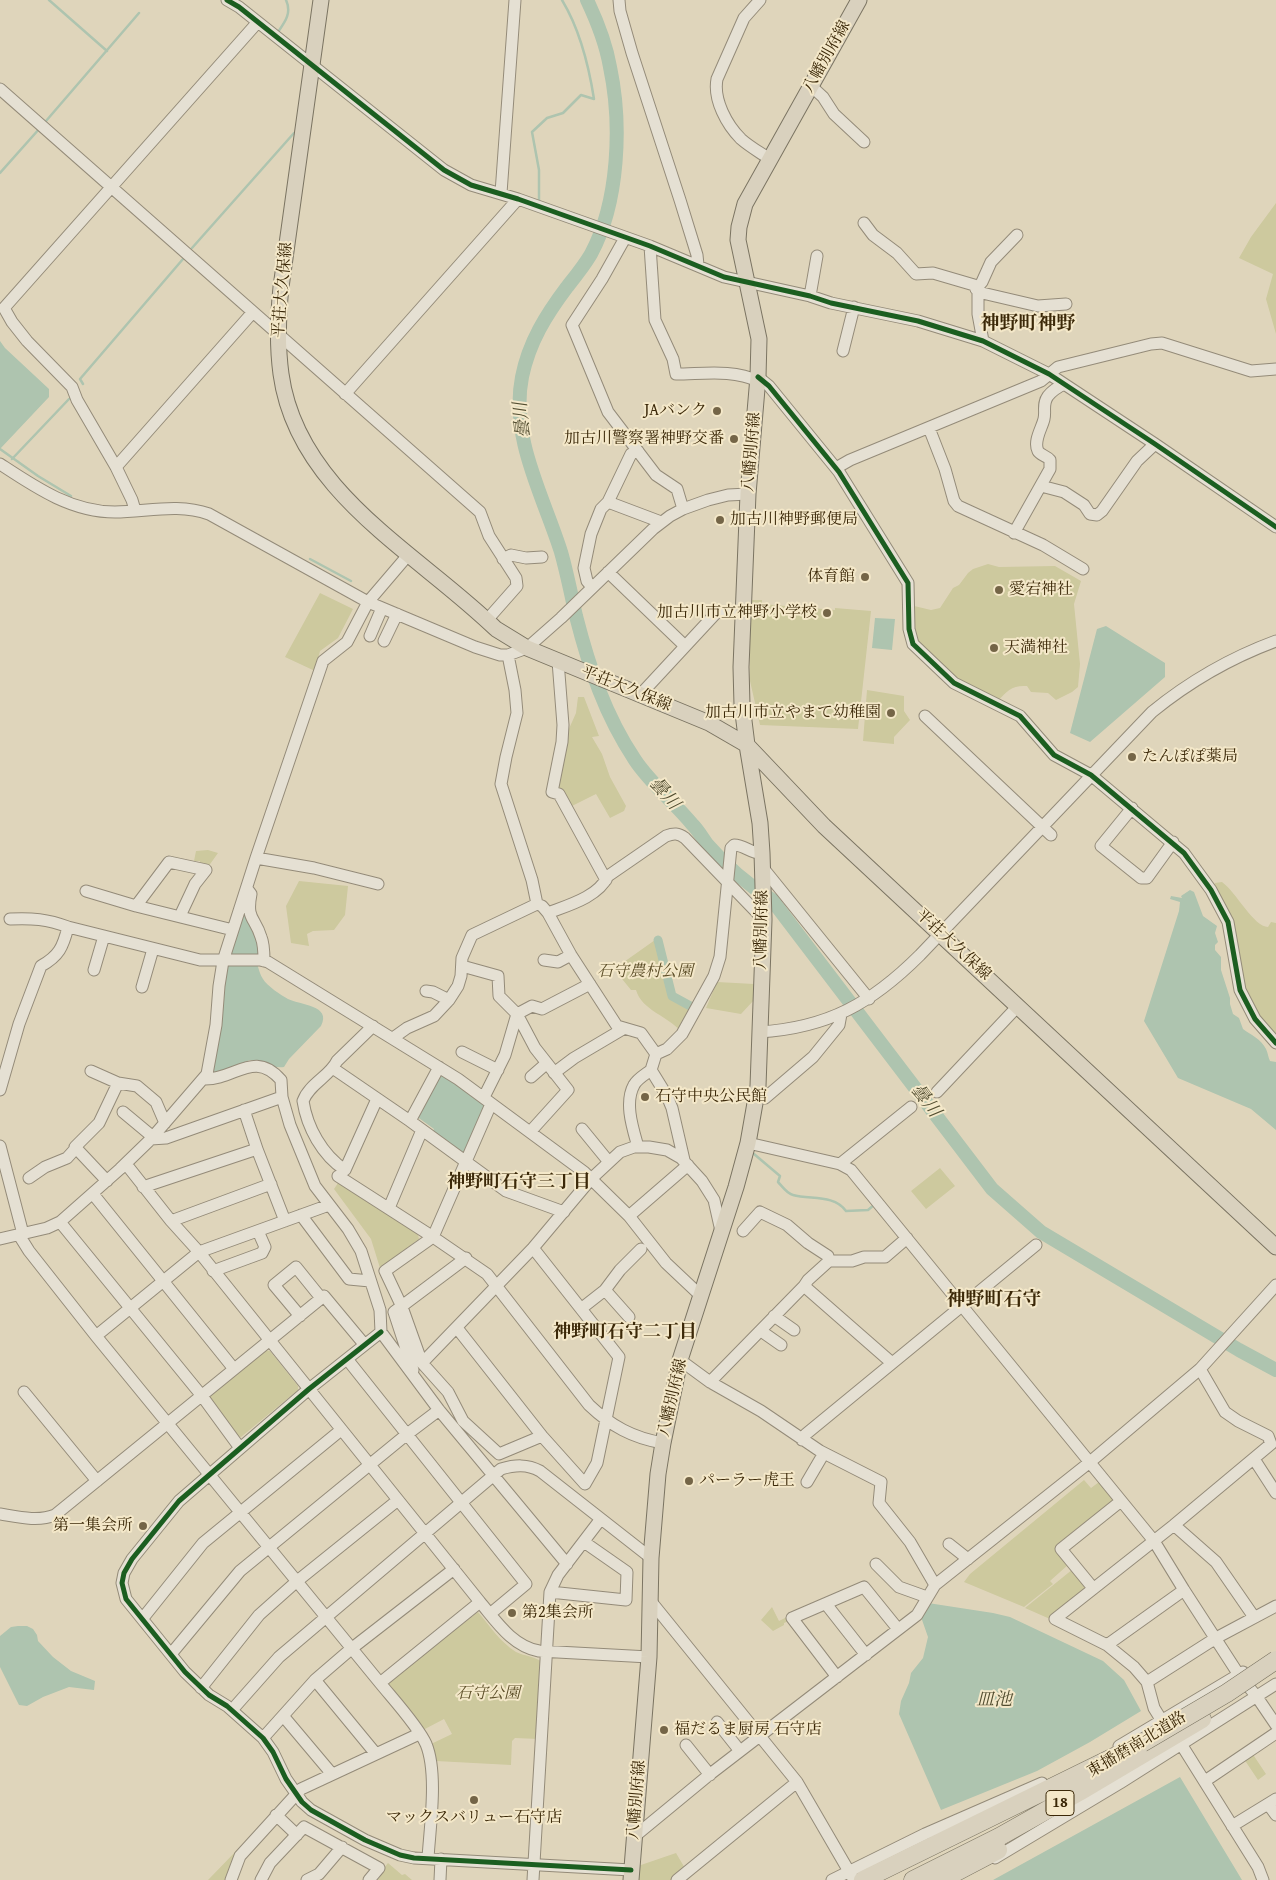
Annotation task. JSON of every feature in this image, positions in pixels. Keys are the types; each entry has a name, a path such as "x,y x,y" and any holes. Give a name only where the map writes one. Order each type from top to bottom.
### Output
{"highway":[{"name":"東播磨南北道路","path":"888,1880 993,1827 1142,1743 1227,1693 1276,1660"},
{"name":"東播磨南北道路","path":"913,1880 999,1837 1079,1792 1202,1718 1276,1669"},
{"name":"18","path":"941,1880 978,1861 1082,1799 1152,1754 1202,1718"},
{"name":"18","path":"855,1877 1142,1743"}],"main road":[{"name":"平荘大久保線","path":"322,0 281,287 278,334 281,376 288,403 310,454 341,494 502,633 527,648 710,724 746,744 824,826 941,933 1276,1248"},
{"name":"八幡別府線","path":"631,1875 649,1657 651,1558 658,1474 680,1360 736,1187 748,1143 756,1098 764,920 762,860 760,823 746,744 741,668 748,494 760,339 739,252 739,227 745,204 859,0"}],"street":[{"path":"227,0 240,4 257,23 312,64 444,170 471,184 650,246 724,277 810,296 831,303 918,321 983,341 1064,384 1276,526"},
{"path":"500,193 515,0"},
{"path":"619,0 620,11 632,53 683,210 697,255 698,265"},
{"path":"760,0 744,18 717,79 716,86 718,100 725,119 742,139 771,160"},
{"path":"135,510 116,467 77,400 72,387 27,341 4,308 257,23"},
{"path":"811,86 823,97 834,114 864,142"},
{"path":"0,90 480,512 489,536 516,578 517,586 487,620"},
{"path":"345,394 518,199"},
{"path":"864,223 873,235 897,253 916,274 933,273 974,285 977,290 978,314 983,341"},
{"path":"977,290 991,262 1017,235"},
{"path":"621,236 602,279 572,325 608,412 656,475 677,488 683,509"},
{"path":"650,246 654,320 673,359 676,374 724,373 745,375 758,379 769,386 836,468 908,583 908,629 913,644 954,682 1020,716 1054,755 1091,774 1184,853 1205,880 1228,922 1240,990 1255,1019 1276,1043"},
{"path":"810,296 817,256"},
{"path":"977,290 1038,306 1066,304"},
{"path":"843,351 854,307"},
{"path":"116,467 253,312"},
{"path":"836,468 850,460 1041,381 1058,367 1151,344 1162,343 1244,369 1256,371 1276,369"},
{"path":"1014,533 1050,470 1050,460 1040,454 1037,449 1040,430 1044,420 1044,405 1047,397 1064,384"},
{"path":"929,428 945,469 954,501 958,506 1042,545 1070,566 1083,569"},
{"path":"1041,486 1064,492 1084,505 1090,514 1097,515 1102,511 1137,461 1155,444"},
{"path":"590,590 584,568 588,547 601,509 608,502 631,454 638,451"},
{"path":"0,464 48,495 102,511 189,509 209,514 368,602 475,647 500,655 508,655 527,648 661,522 683,509 728,496 748,494"},
{"path":"608,502 661,522"},
{"path":"0,1239 47,1228 60,1222 126,1164 152,1138 204,1078 208,1069 216,1025 218,986 223,961 323,661 348,642 368,602 409,554"},
{"path":"503,559 511,556 526,558 542,557"},
{"path":"608,572 685,646"},
{"path":"370,636 382,608"},
{"path":"640,695 717,612 742,613"},
{"path":"384,641 397,614"},
{"path":"759,1032 795,1028 841,1014 869,998 899,976 1047,831 1091,774 1152,712 1174,694 1220,665 1276,641"},
{"path":"508,655 517,713 501,784 530,871 537,904"},
{"path":"560,662 563,734 552,792 559,794 606,880"},
{"path":"925,716 1047,831"},
{"path":"1132,808 1101,846 1141,878 1147,878 1173,842"},
{"path":"548,912 584,898 603,885 608,876 666,836 675,833 685,838 764,920"},
{"path":"638,1147 631,1119 630,1094 634,1084 651,1070 656,1054 667,1049 682,1034 714,976 720,957 731,848 734,845 739,845 756,854 762,860 869,998"},
{"path":"256,858 314,868 378,884"},
{"path":"136,906 169,862 206,870 195,884 180,916"},
{"path":"247,888 251,894 249,910 261,936 264,961"},
{"path":"86,891 102,891 136,906 233,930"},
{"path":"393,1038 407,1028 434,1016 449,1000 458,986 463,953 472,935 537,904 548,912 571,955 617,1026 641,1033 656,1054"},
{"path":"10,919 32,918 55,922 153,950 200,960 264,961 458,1079 530,1132 591,1179 629,1216 666,1263 701,1296"},
{"path":"0,1090 19,1024 40,966 51,960 63,946 68,927"},
{"path":"94,970 104,936"},
{"path":"142,987 153,950"},
{"path":"544,960 558,962 571,955"},
{"path":"462,966 498,976 499,996 517,1014 535,1048 568,1090 530,1132"},
{"path":"542,1436 499,1454 463,1421 448,1392 422,1363 402,1307 385,1271 433,1237 466,1161 505,1055 517,1014 532,1006 542,1010 590,984"},
{"path":"426,991 433,992 449,1000"},
{"path":"937,1092 1018,1006"},
{"path":"756,1098 765,1098 813,1057 838,1025 841,1014"},
{"path":"373,1026 337,1061 334,1069 312,1088 303,1101 316,1138 342,1173 389,1208 466,1258 487,1274 589,1405 606,1421 641,1437 663,1443"},
{"path":"531,1077 574,1058 623,1029"},
{"path":"462,1052 498,1070"},
{"path":"204,1078 216,1078 254,1065 270,1070 281,1080 282,1096 290,1125 315,1186 348,1229 361,1251 380,1310 381,1332 439,1410 566,1564"},
{"path":"410,1121 439,1068"},
{"path":"334,1069 410,1121 506,1191 564,1212"},
{"path":"651,1070 672,1108 686,1162"},
{"path":"91,1071 118,1083 138,1086 156,1102 165,1123"},
{"path":"29,1178 67,1158 75,1147 99,1123 118,1083"},
{"path":"123,1112 152,1138 166,1138 282,1096"},
{"path":"342,1173 377,1099"},
{"path":"840,1164 911,1107"},
{"path":"244,1110 285,1221"},
{"path":"582,1129 609,1162"},
{"path":"389,1208 422,1130"},
{"path":"748,1143 840,1164 852,1170 961,1306 1154,1540 1239,1675 1276,1725"},
{"path":"0,1146 21,1234 29,1251 325,1618 380,1683 425,1742 432,1766 428,1858"},
{"path":"422,1363 457,1328 495,1285 533,1248 591,1179 620,1152 638,1147 667,1150 686,1162 714,1200 721,1233"},
{"path":"76,1148 107,1181"},
{"path":"143,1187 257,1149"},
{"path":"629,1216 686,1162"},
{"path":"126,1164 480,1602 517,1642 531,1650 649,1657"},
{"path":"342,1173 385,1197 393,1195"},
{"path":"171,1221 271,1184"},
{"path":"92,1194 234,1369"},
{"path":"96,1336 199,1252 329,1205"},
{"path":"743,1231 760,1212 786,1225 828,1256 829,1261"},
{"path":"301,1215 349,1279 370,1281"},
{"path":"60,1222 202,1396 240,1448"},
{"path":"213,1271 262,1254 265,1248 258,1231"},
{"path":"710,1382 808,1280 829,1261 852,1261 864,1257 885,1257 907,1238"},
{"path":"802,1440 806,1434 1036,1245"},
{"path":"457,1328 542,1436 585,1484 597,1463 620,1357 533,1248"},
{"path":"582,1308 605,1290 620,1270 641,1249"},
{"path":"417,1382 394,1312 466,1258"},
{"path":"300,1316 274,1285 296,1267 321,1298"},
{"path":"634,1836 917,1615 935,1585 1090,1462 1200,1369 1276,1285"},
{"path":"804,1286 892,1363"},
{"path":"605,1290 629,1317"},
{"path":"0,1514 46,1519 56,1515 324,1296 364,1344"},
{"path":"774,1316 794,1330"},
{"path":"760,1331 781,1345"},
{"path":"381,1332 309,1389 179,1502 126,1569 122,1579 124,1593 131,1606 201,1688 232,1710 263,1738 296,1793 311,1810 373,1844 400,1855 534,1864 631,1875"},
{"path":"347,1359 526,1584 490,1614"},
{"path":"680,1360 710,1382 761,1411 824,1454 881,1482 879,1503 910,1542 935,1585"},
{"path":"1162,1721 1154,1708 1147,1682 1134,1667 1107,1644 1055,1619 1174,1525 1271,1444 1268,1436 1238,1422 1225,1412 1200,1369"},
{"path":"24,1392 97,1481"},
{"path":"171,1654 240,1571 439,1410"},
{"path":"143,1618 203,1543 341,1430"},
{"path":"807,1482 824,1454"},
{"path":"1254,1458 1276,1493"},
{"path":"232,1710 279,1657 460,1502 501,1470 509,1467 518,1465 532,1467 540,1471 600,1520 651,1558"},
{"path":"201,1688 260,1615 296,1582 398,1500"},
{"path":"1093,1588 1061,1549 1121,1500"},
{"path":"534,1880 550,1592 558,1575 600,1520"},
{"path":"1174,1525 1216,1562 1254,1617"},
{"path":"550,1592 626,1600 627,1572 584,1542"},
{"path":"949,1544 968,1559"},
{"path":"876,1564 899,1587 927,1597"},
{"path":"263,1738 284,1717 315,1680 351,1649 454,1569"},
{"path":"837,1677 792,1618 864,1587 898,1629"},
{"path":"1107,1644 1184,1590"},
{"path":"649,1599 797,1782 855,1877"},
{"path":"380,1683 480,1602"},
{"path":"826,1604 866,1655"},
{"path":"1147,1682 1216,1638 1276,1606"},
{"path":"832,1880 855,1877 937,1828 1061,1775 1113,1750 1239,1675 1276,1650"},
{"path":"315,1680 376,1754"},
{"path":"957,1880 1037,1834 1276,1684"},
{"path":"284,1717 332,1774"},
{"path":"717,1722 740,1752"},
{"path":"1205,1781 1276,1733"},
{"path":"231,1880 240,1856 300,1789 419,1734"},
{"path":"1182,1744 1258,1867 1263,1880"},
{"path":"686,1745 710,1775"},
{"path":"677,1880 797,1782"},
{"path":"1232,1826 1272,1801 1276,1815"},
{"path":"276,1815 296,1835"},
{"path":"261,1880 270,1863 304,1826 379,1868 369,1880"},
{"path":"307,1880 319,1874 342,1847"},
{"path":"440,1880 441,1859"}],"green space":[{"path":"1276,203 1276,334 1266,299 1273,274 1239,258 1251,237"},
{"path":"988,564 999,567 1055,566 1081,581 1074,604 1080,664 1078,687 1072,692 1056,700 1048,693 1031,692 1027,686 1022,686 1010,689 998,701 965,684 913,639 910,605 931,610 940,608 953,588 959,585 968,573 973,569"},
{"path":"320,593 353,609 338,638 320,651 315,671 285,657"},
{"path":"752,600 762,600 762,604 871,611 858,729 760,725 750,681 750,609 752,608"},
{"path":"867,690 904,696 904,711 910,720 894,737 894,744 863,741"},
{"path":"578,697 584,697 599,736 592,737 602,754 610,777 626,806 624,811 610,818 596,794 570,807 558,789 568,731 576,713"},
{"path":"208,850 218,853 208,867 199,865 200,861 194,861 196,851"},
{"path":"299,881 348,886 345,915 334,930 313,931 307,934 309,946 291,943 286,906"},
{"path":"1222,882 1257,921 1268,927 1271,922 1276,923 1276,1037 1263,1021 1253,1003 1244,985 1230,946 1214,886 1215,883"},
{"name":"石守農村公園","path":"655,940 671,996 694,1009 681,1032 676,1026 644,1003 636,990 631,990 614,969"},
{"path":"717,982 754,984 754,1000 741,1014 706,1008"},
{"path":"940,1168 955,1186 926,1209 911,1191"},
{"path":"338,1183 398,1220 418,1235 419,1239 380,1268 371,1239 334,1189"},
{"path":"264,1350 270,1351 298,1386 298,1390 241,1437 236,1436 208,1395"},
{"path":"1084,1480 1091,1488 1099,1482 1112,1498 1112,1503 1056,1548 1069,1564 1050,1581 1053,1584 1024,1607 964,1582 970,1574"},
{"path":"1073,1569 1087,1590 1050,1619 1025,1608"},
{"path":"772,1607 779,1621 787,1617 789,1621 773,1631 761,1620"},
{"name":"石守公園","path":"478,1612 510,1648 542,1662 538,1739 515,1738 512,1741 511,1765 436,1761 431,1744 452,1734 444,1719 423,1730 387,1686 389,1681"},
{"path":"1252,1753 1266,1774 1258,1780 1244,1759"},
{"path":"239,1848 241,1849 227,1880 208,1880"},
{"path":"676,1853 686,1870 672,1880 637,1880 638,1866"},
{"path":"388,1863 402,1875 405,1874 412,1880 378,1880 380,1877 378,1875"}],"water":[{"path":"0,341 5,348 49,389 49,397 0,449"},
{"path":"875,618 895,619 892,650 872,648"},
{"path":"1106,626 1165,663 1165,677 1090,742 1070,733 1097,629"},
{"path":"1190,890 1194,892 1203,916 1217,926 1215,933 1218,942 1215,945 1215,950 1221,957 1221,970 1233,1014 1239,1018 1243,1029 1259,1040 1264,1046 1270,1061 1276,1062 1276,1130 1251,1109 1178,1078 1144,1021 1179,911 1180,902 1170,899 1171,896 1182,898 1181,896"},
{"path":"244,901 247,918 259,939 260,957 231,957 229,954"},
{"path":"228,964 257,964 263,979 274,990 288,999 319,1010 322,1014 321,1026 289,1059 284,1067 275,1067 250,1060 214,1073 211,1067 225,968"},
{"path":"443,1073 486,1106 466,1152 462,1154 432,1133 434,1129 416,1116 439,1074"},
{"name":"皿池","path":"928,1603 1010,1617 1103,1661 1124,1680 1141,1711 1037,1771 941,1810 899,1714 901,1701 911,1673 923,1658 928,1637 921,1617"},
{"path":"27,1626 33,1629 38,1641 53,1657 71,1671 95,1681 94,1690 69,1687 43,1697 27,1706 19,1705 0,1667 0,1636 11,1627"},
{"path":"1180,1777 1242,1880 993,1880"}],"waterway":[{"path":"49,0 107,51"},
{"path":"278,32 288,13 286,0"},
{"path":"539,203 539,170 532,132 547,118 563,113 581,95 594,99 582,48 562,0"},
{"name":"曇川","path":"587,0 604,41 614,89 617,138 612,187 607,211 591,254 539,329 525,364 519,400 520,422 530,466 561,552 586,654 615,726 641,769 694,826 714,852 746,881 772,900 992,1189 1041,1232 1276,1370"},
{"path":"46,121 139,13"},
{"path":"0,173 40,128"},
{"path":"192,248 294,133"},
{"path":"83,384 80,379 183,259"},
{"path":"12,459 69,399"},
{"path":"0,449 38,476 71,496"},
{"path":"310,559 351,581"},
{"path":"658,940 672,996 694,1008"},
{"path":"754,1154 780,1176 778,1182 791,1194 835,1202 846,1211 868,1210 874,1205"}],"cycle path":[{"path":"227,0 239,7 444,170 471,185 518,199 650,246 724,277 810,296 831,303 918,321 983,341 1049,374 1276,527"},
{"path":"758,377 769,386 839,472 908,583 909,629 913,644 954,683 1020,716 1054,755 1091,775 1184,853 1211,890 1228,922 1240,990 1255,1019 1276,1043"},
{"path":"381,1332 309,1389 179,1501 132,1559 124,1573 122,1583 126,1599 185,1672 209,1695 227,1706 263,1738 273,1752 286,1779 302,1802 311,1810 365,1840 400,1855 414,1858 631,1870"}],"place":[{"name":"JAバンク","path":"717,411"},
{"name":"加古川警察署神野交番","path":"734,439"},
{"name":"加古川神野郵便局","path":"720,520"},
{"name":"体育館","path":"865,577"},
{"name":"愛宕神社","path":"999,590"},
{"name":"加古川市立神野小学校","path":"827,613"},
{"name":"天満神社","path":"994,648"},
{"name":"加古川市立やまて幼稚園","path":"891,713"},
{"name":"たんぽぽ薬局","path":"1132,757"},
{"name":"石守中央公民館","path":"645,1097"},
{"name":"パーラー虎王","path":"689,1481"},
{"name":"第一集会所","path":"143,1526"},
{"name":"第2集会所","path":"512,1613"},
{"name":"福だるま厨房 石守店","path":"664,1730"},
{"name":"マックスバリュー石守店","path":"474,1800"}],"district":[{"name":"神野町神野","path":"1028,324"},
{"name":"神野町石守三丁目","path":"519,1182"},
{"name":"神野町石守","path":"994,1300"},
{"name":"神野町石守二丁目","path":"625,1332"}]}
